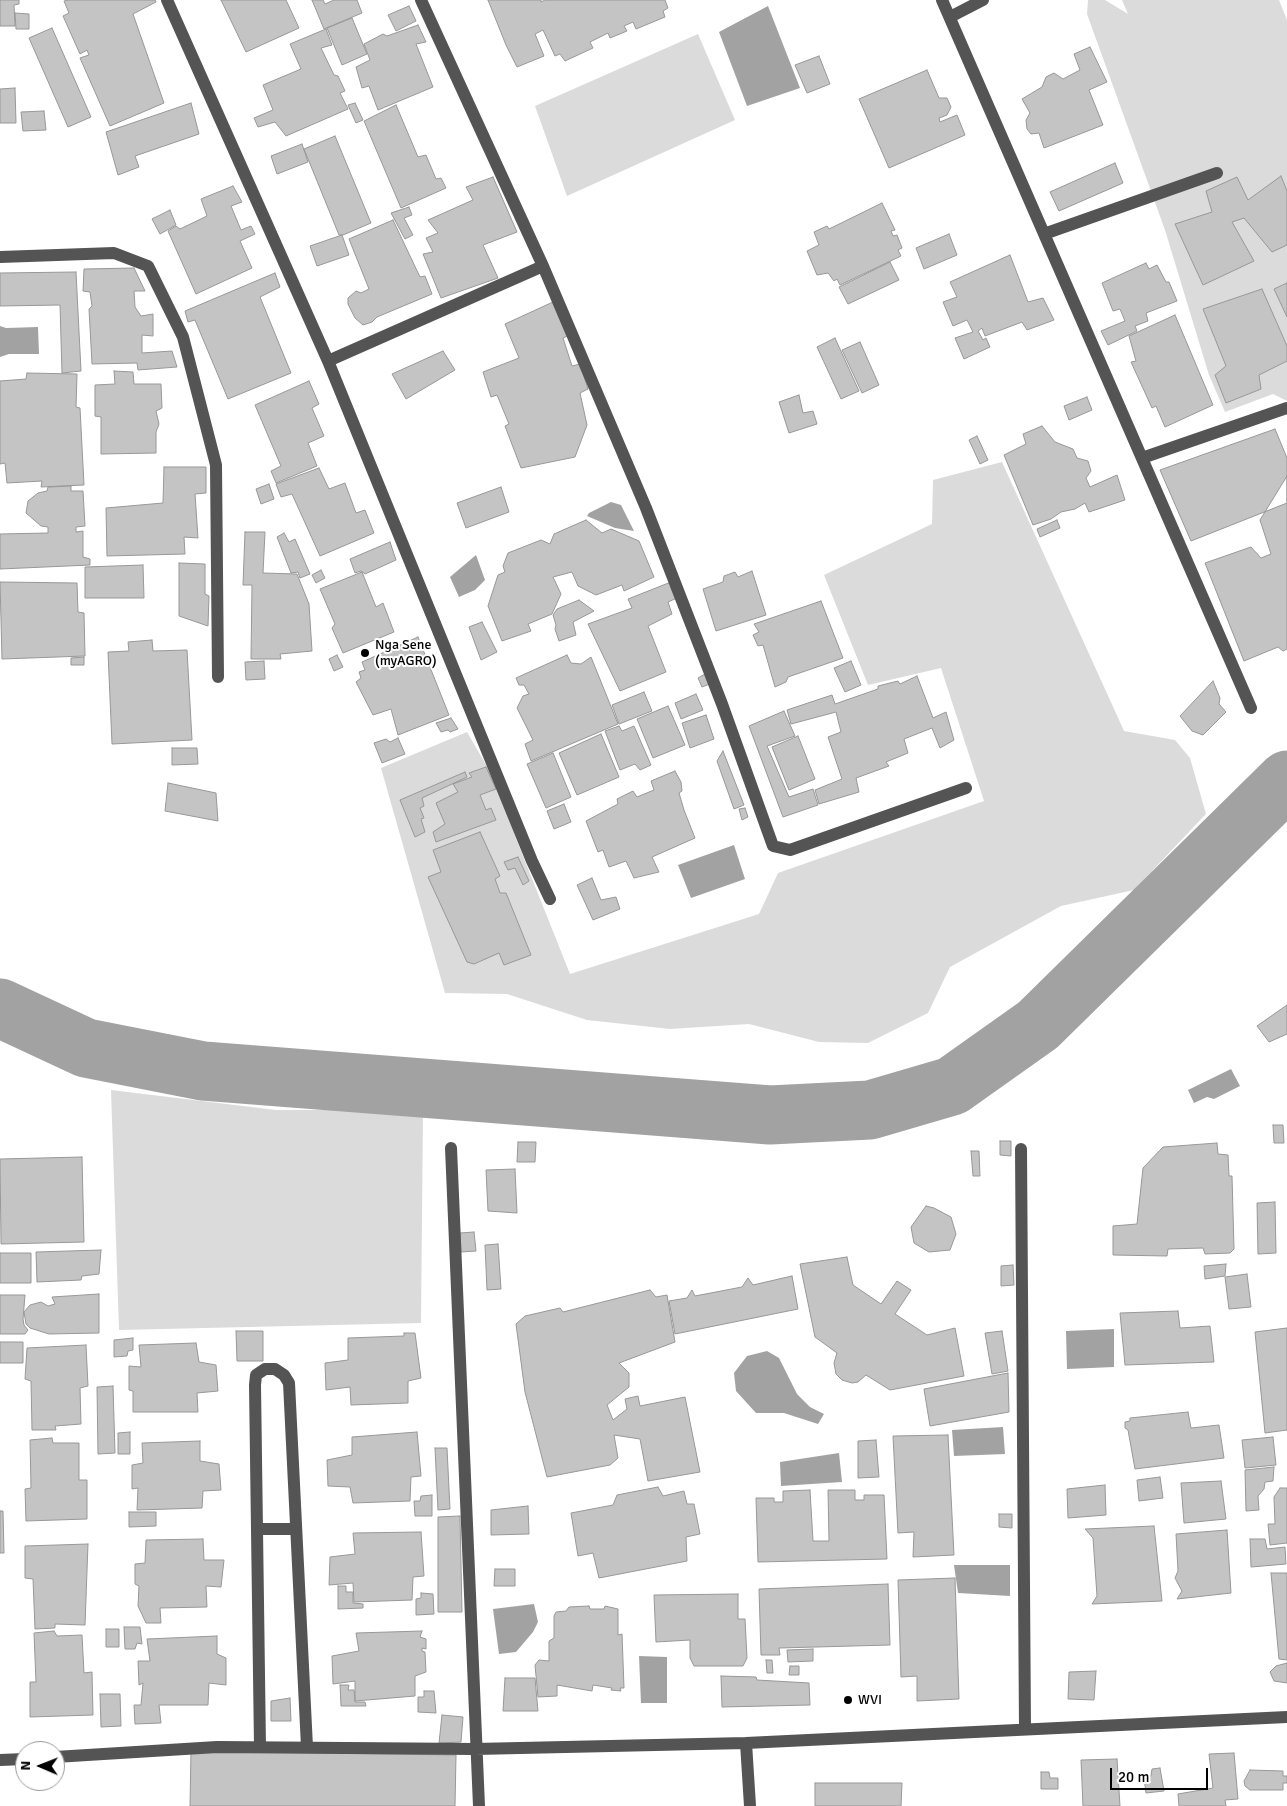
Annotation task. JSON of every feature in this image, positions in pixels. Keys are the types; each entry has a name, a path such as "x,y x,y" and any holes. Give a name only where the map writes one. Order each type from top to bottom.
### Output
{"street":[{"path":"167,0 328,361 532,861 550,898"},
{"path":"421,0 543,266 646,508 722,704 773,846 790,850 966,788"},
{"path":"942,0 1251,708"},
{"path":"950,17 983,0"},
{"path":"1044,234 1217,173"},
{"path":"0,257 114,253 148,266 182,337 216,464 218,676"},
{"path":"328,361 543,266"},
{"path":"1142,458 1287,408"},
{"path":"451,1148 475,1749 479,1806"},
{"path":"1021,1149 1025,1728"},
{"path":"260,1747 255,1385 256,1376 265,1369 279,1372 289,1383 307,1747"},
{"path":"257,1529 296,1529"},
{"path":"65,1756 217,1747 475,1749 746,1744 1025,1728 1287,1717"},
{"path":"746,1744 750,1806"},
{"path":"0,1760 15,1759"}],"shaded area":[{"path":"1088,0 1105,0 1128,14 1122,0 1279,0 1287,20 1287,401 1273,394 1225,412 1209,375 1165,230 1087,14"},
{"path":"768,6 800,88 747,106 719,32"},
{"path":"698,34 735,120 567,196 535,106"},
{"path":"0,326 6,328 38,327 39,354 9,354 0,357"},
{"path":"1002,462 1124,731 1175,740 1190,758 1206,814 1134,890 1061,906 950,967 928,1013 868,1043 819,1042 749,1024 670,1029 587,1020 507,994 445,993 381,768 467,732 496,782 517,841 570,974 759,914 778,873 984,801 941,668 868,685 824,575 932,524 933,480"},
{"path":"611,502 621,505 634,531 615,528 587,516 589,513"},
{"path":"476,555 485,580 475,590 459,597 450,577"},
{"path":"734,845 745,879 691,898 678,865"},
{"path":"1231,1069 1240,1086 1214,1099 1207,1097 1194,1103 1188,1090"},
{"path":"111,1090 276,1110 423,1110 421,1323 119,1330"},
{"path":"1114,1329 1114,1367 1067,1369 1066,1331"},
{"path":"767,1351 779,1358 797,1394 810,1407 824,1414 818,1424 784,1413 756,1413 736,1391 734,1373 747,1356"},
{"path":"1003,1427 1005,1454 954,1456 952,1430"},
{"path":"839,1453 842,1482 781,1486 780,1462"},
{"path":"954,1565 1010,1565 1010,1596 958,1593"},
{"path":"534,1604 538,1622 533,1632 516,1652 499,1654 493,1609"},
{"path":"639,1656 667,1657 667,1703 641,1703"}],"building":[{"path":"0,0 19,0 19,4 14,5 15,26 0,26"},
{"path":"155,0 156,2 133,14 164,103 110,126 80,58 89,55 87,50 80,54 63,16 69,13 64,1"},
{"path":"221,0 286,0 299,28 246,52"},
{"path":"312,0 323,0 325,4 334,0 357,0 362,13 324,29"},
{"path":"488,0 541,0 541,2 545,0 665,0 668,8 663,11 665,17 636,29 633,22 624,26 627,31 610,38 608,33 590,42 593,48 565,61 560,54 555,56 543,30 535,34 544,56 517,67"},
{"path":"409,6 416,21 396,31 388,15"},
{"path":"15,13 29,14 29,29 16,29"},
{"path":"352,18 367,54 342,65 327,28"},
{"path":"418,25 426,42 416,44 433,87 378,110 369,86 362,88 356,67 370,60 364,44 383,34 387,36"},
{"path":"52,28 91,117 68,127 29,38"},
{"path":"326,29 332,45 321,48 334,75 338,76 345,91 340,93 348,109 286,136 275,122 258,127 254,118 273,110 263,85 301,69 290,44"},
{"path":"1090,47 1107,82 1089,90 1103,125 1044,148 1039,133 1031,134 1027,129 1026,120 1030,113 1022,99 1042,87 1046,77 1054,73 1063,79 1080,70 1074,54"},
{"path":"819,56 830,84 807,93 795,65"},
{"path":"927,70 939,98 947,98 951,107 947,115 939,118 940,122 957,115 965,135 889,168 859,99"},
{"path":"15,88 16,123 0,123 0,89"},
{"path":"191,103 199,134 135,156 139,167 118,175 106,132"},
{"path":"355,103 363,120 356,123 348,105"},
{"path":"396,105 418,157 426,155 436,179 441,178 446,188 401,208 364,121"},
{"path":"44,111 46,130 23,131 21,112"},
{"path":"335,136 371,223 343,235 339,235 304,149"},
{"path":"302,144 308,162 277,174 271,156"},
{"path":"1115,163 1123,183 1059,211 1050,192"},
{"path":"1281,176 1287,191 1287,245 1272,252 1244,218 1232,222 1254,261 1203,285 1175,224 1212,212 1206,191 1237,177 1248,200"},
{"path":"493,177 517,232 483,245 498,278 441,298 423,254 433,252 426,238 438,233 428,220 473,200 466,187"},
{"path":"233,186 242,202 231,206 241,230 251,226 255,234 240,241 252,268 196,294 168,231 176,226 180,229 207,216 201,199"},
{"path":"882,203 895,230 891,231 893,236 897,235 902,248 898,250 901,256 840,285 837,279 834,281 828,273 817,275 807,251 819,245 814,232 827,226 829,229"},
{"path":"409,207 412,215 404,218 413,235 405,239 391,213"},
{"path":"170,210 176,225 160,234 152,219"},
{"path":"393,220 420,277 425,276 432,294 377,317 372,322 363,325 355,318 348,304 348,298 356,291 361,293 369,289 349,239"},
{"path":"949,234 957,255 924,269 916,248"},
{"path":"342,235 349,255 317,266 310,246"},
{"path":"1010,255 1028,302 1043,298 1054,320 1027,330 1022,322 985,336 982,328 978,331 983,340 986,338 990,347 964,359 955,338 973,332 967,320 953,326 943,302 957,297 950,282"},
{"path":"890,262 899,280 848,304 839,287"},
{"path":"1146,263 1149,269 1157,265 1166,282 1169,282 1177,301 1146,313 1148,321 1135,326 1137,331 1108,345 1101,331 1125,321 1120,309 1113,311 1102,283"},
{"path":"134,268 145,291 134,291 135,307 141,316 153,314 153,336 142,335 142,353 172,351 177,367 138,370 137,363 92,364 89,309 92,306 90,292 83,291 84,269"},
{"path":"76,272 81,371 62,373 60,305 0,306 0,273"},
{"path":"275,273 280,287 260,297 291,373 228,399 195,320 188,322 185,311"},
{"path":"1287,283 1287,317 1274,289"},
{"path":"1262,289 1287,346 1287,361 1259,375 1261,389 1226,403 1215,375 1226,366 1203,309"},
{"path":"553,302 570,335 563,338 572,366 580,364 588,389 580,393 587,425 575,457 521,468 505,426 509,424 497,395 491,397 483,372 519,358 505,324"},
{"path":"1175,315 1213,405 1165,427 1156,406 1152,408 1131,362 1136,361 1129,336"},
{"path":"835,338 859,391 841,399 817,347"},
{"path":"860,342 879,385 862,393 842,350"},
{"path":"443,351 455,370 406,399 392,374"},
{"path":"114,371 133,372 134,384 161,384 162,408 156,411 159,424 156,432 156,453 101,454 101,417 95,416 95,385 115,384"},
{"path":"27,373 77,374 76,407 80,408 84,485 41,487 42,481 7,483 5,463 0,464 0,381 26,379"},
{"path":"309,381 319,404 312,408 324,436 308,443 317,466 276,483 271,471 281,466 255,405"},
{"path":"799,395 803,413 813,411 817,424 789,433 779,402"},
{"path":"1087,397 1092,410 1069,420 1064,406"},
{"path":"1042,426 1055,442 1073,449 1077,458 1088,461 1091,471 1086,478 1090,487 1117,475 1125,500 1089,512 1085,503 1075,509 1061,512 1051,519 1033,525 1004,455 1026,444 1023,434"},
{"path":"1275,429 1287,458 1287,503 1191,541 1160,470"},
{"path":"977,436 988,460 980,464 969,440"},
{"path":"164,467 206,467 206,493 195,494 198,538 184,537 185,554 107,556 106,508 163,503"},
{"path":"319,468 329,489 345,483 356,513 365,510 374,533 320,556 292,494 281,497 276,484"},
{"path":"1287,476 1287,649 1283,651 1278,647 1244,661 1205,563 1251,547 1261,558 1271,554 1260,520"},
{"path":"269,484 274,499 261,504 256,489"},
{"path":"71,486 71,491 83,491 85,526 76,527 76,532 83,531 83,557 90,559 90,565 0,569 0,534 48,533 48,527 41,526 26,513 28,501 38,493 47,491 48,487"},
{"path":"501,487 509,512 466,528 457,503"},
{"path":"586,520 602,533 611,529 639,541 654,577 624,591 622,585 596,595 578,586 572,572 553,577 561,594 552,614 528,624 531,631 502,641 488,606 498,575 505,572 503,566 508,553 541,540 550,544 554,534"},
{"path":"1057,520 1060,528 1040,537 1037,529"},
{"path":"245,532 265,532 263,573 297,574 309,604 312,651 280,654 281,659 251,659 252,585 243,585"},
{"path":"284,533 289,542 295,539 310,574 300,578 298,572 291,573 277,537"},
{"path":"390,542 396,560 365,574 361,571 355,573 350,559"},
{"path":"179,563 205,564 205,594 209,596 208,626 179,616"},
{"path":"143,565 144,598 85,598 85,567"},
{"path":"321,570 325,578 316,583 312,575"},
{"path":"752,571 766,615 716,631 703,589 723,582 724,576 735,572 738,577"},
{"path":"362,572 376,607 383,603 394,632 343,653 332,628 335,624 320,589"},
{"path":"0,582 77,583 78,612 84,613 85,656 2,659"},
{"path":"671,582 677,598 668,602 672,614 648,626 666,672 620,691 588,624 632,608 628,599"},
{"path":"579,600 594,611 573,622 576,635 559,641 553,615 557,609"},
{"path":"821,601 843,658 788,677 786,682 775,687 763,645 758,646 753,635 759,632 754,624"},
{"path":"482,622 497,652 481,660 469,627"},
{"path":"418,637 449,715 398,735 391,709 373,715 356,682 361,678 359,672 365,670 362,662"},
{"path":"152,640 153,651 187,650 192,740 112,744 108,652 129,651 128,642"},
{"path":"337,655 343,667 334,671 329,659"},
{"path":"567,655 571,663 581,664 591,657 618,724 531,761 525,744 533,740 517,708 523,696 529,694 524,685 519,685 516,678"},
{"path":"84,657 84,665 71,665 71,658"},
{"path":"264,661 265,679 246,680 245,662"},
{"path":"851,661 861,685 845,692 834,668"},
{"path":"705,674 710,684 702,687 698,678"},
{"path":"917,676 933,718 946,712 954,740 940,748 932,728 904,739 908,753 886,762 889,766 856,778 859,792 819,804 815,790 842,779 828,737 841,732 836,712 791,724 787,710 832,695 835,704 878,689 878,686 898,681 900,684"},
{"path":"1213,681 1220,698 1219,704 1226,712 1203,735 1192,731 1180,716"},
{"path":"644,692 652,711 619,724 612,705"},
{"path":"696,694 703,710 681,719 675,703"},
{"path":"668,706 685,745 653,758 637,719"},
{"path":"784,711 795,736 767,746 789,797 813,789 818,805 783,817 749,726"},
{"path":"706,715 714,739 690,748 682,723"},
{"path":"451,718 458,729 450,732 448,730 441,732 436,723"},
{"path":"619,726 622,731 634,726 651,765 640,770 635,764 620,770 605,731"},
{"path":"601,734 619,777 577,795 559,753"},
{"path":"798,736 815,779 789,790 772,747"},
{"path":"398,738 405,754 382,763 374,743 386,739 390,742"},
{"path":"172,748 197,748 198,764 172,765"},
{"path":"723,751 744,805 734,809 717,761"},
{"path":"553,753 571,797 546,808 527,764"},
{"path":"486,767 496,789 480,795 486,810 491,808 496,820 436,842 433,832 445,824 436,803 458,792 453,784 472,777 469,773"},
{"path":"675,771 681,782 682,791 679,793 695,838 652,857 659,872 634,878 626,861 609,867 603,850 598,852 586,821 618,804 617,799 633,791 637,797 654,790 651,781"},
{"path":"465,772 467,777 422,798 424,806 420,808 424,818 421,819 425,832 415,837 400,800"},
{"path":"168,783 216,793 218,821 165,811"},
{"path":"564,804 571,822 554,829 547,811"},
{"path":"745,808 748,817 742,820 739,809"},
{"path":"480,832 500,876 495,879 500,893 506,893 531,955 504,965 499,953 474,964 467,962 428,877 441,872 433,850"},
{"path":"518,857 529,881 523,885 515,868 508,870 504,862"},
{"path":"592,878 601,900 616,897 620,909 593,920 577,885"},
{"path":"1287,1005 1287,1034 1269,1042 1257,1026"},
{"path":"1273,1125 1283,1125 1284,1143 1274,1143"},
{"path":"1000,1141 1011,1141 1011,1156 1000,1155"},
{"path":"518,1142 536,1142 535,1162 517,1162"},
{"path":"1217,1143 1218,1154 1228,1155 1229,1176 1232,1176 1234,1249 1230,1253 1205,1254 1203,1248 1168,1249 1167,1256 1113,1255 1113,1226 1137,1224 1143,1168 1163,1147"},
{"path":"971,1151 979,1151 980,1176 973,1176"},
{"path":"82,1157 84,1242 1,1244 0,1159"},
{"path":"515,1169 517,1213 488,1211 486,1170"},
{"path":"1275,1202 1276,1253 1258,1254 1257,1203"},
{"path":"926,1206 951,1217 956,1234 950,1250 929,1252 914,1243 911,1227"},
{"path":"474,1232 476,1251 461,1252 460,1233"},
{"path":"498,1244 501,1289 487,1290 485,1245"},
{"path":"101,1250 99,1274 82,1276 81,1280 37,1282 36,1252"},
{"path":"0,1253 31,1253 31,1283 0,1283"},
{"path":"847,1257 853,1285 881,1304 897,1281 911,1290 895,1314 927,1335 955,1328 964,1376 890,1390 866,1375 858,1382 852,1383 842,1380 836,1374 834,1363 837,1353 815,1337 800,1264"},
{"path":"1226,1264 1225,1276 1205,1279 1204,1266"},
{"path":"1013,1265 1014,1285 1001,1286 1001,1266"},
{"path":"1247,1274 1251,1307 1229,1309 1225,1277"},
{"path":"792,1276 798,1309 675,1334 669,1301 687,1298 692,1290 695,1296 742,1287 748,1278 753,1285"},
{"path":"650,1290 656,1297 667,1295 675,1342 619,1363 629,1373 629,1387 607,1405 613,1420 627,1409 625,1399 638,1396 640,1406 685,1397 700,1472 648,1481 640,1439 614,1435 618,1458 610,1465 547,1477 525,1392 516,1324 525,1316 560,1308 563,1312"},
{"path":"99,1294 99,1333 49,1334 30,1328 26,1324 24,1312 30,1305 41,1302 48,1306 55,1304 52,1297"},
{"path":"0,1295 25,1295 23,1319 24,1325 28,1330 25,1334 0,1334"},
{"path":"1178,1311 1180,1328 1210,1326 1214,1362 1125,1365 1120,1313"},
{"path":"1287,1328 1287,1430 1265,1433 1255,1332"},
{"path":"236,1331 263,1331 263,1361 237,1361"},
{"path":"1002,1331 1008,1371 992,1374 985,1333"},
{"path":"404,1333 415,1333 421,1378 408,1381 408,1403 351,1405 350,1387 326,1390 325,1363 348,1360 348,1338 404,1336"},
{"path":"133,1338 133,1350 128,1351 127,1356 114,1357 114,1340"},
{"path":"0,1342 23,1342 23,1363 0,1363"},
{"path":"196,1343 199,1362 216,1365 218,1391 197,1393 198,1412 133,1412 133,1391 129,1390 129,1366 141,1367 139,1345"},
{"path":"86,1345 88,1386 80,1388 81,1424 55,1426 56,1430 32,1430 31,1381 25,1379 27,1348"},
{"path":"1008,1373 1009,1412 930,1426 924,1389"},
{"path":"113,1386 115,1453 98,1454 97,1387"},
{"path":"1188,1412 1191,1428 1219,1425 1224,1458 1135,1469 1125,1422 1130,1421 1130,1418"},
{"path":"130,1432 130,1454 118,1454 118,1433"},
{"path":"417,1432 421,1476 411,1477 410,1501 353,1503 350,1487 328,1486 327,1460 352,1455 352,1437"},
{"path":"948,1435 954,1555 913,1557 914,1532 898,1533 893,1436"},
{"path":"1273,1437 1276,1465 1245,1468 1242,1440"},
{"path":"52,1438 53,1443 79,1443 79,1480 87,1480 87,1519 26,1521 25,1489 31,1488 30,1440"},
{"path":"876,1440 879,1477 858,1478 858,1441"},
{"path":"200,1441 200,1461 219,1464 221,1490 203,1491 202,1508 137,1510 138,1488 132,1489 132,1465 143,1463 142,1443"},
{"path":"435,1448 447,1448 450,1509 438,1510"},
{"path":"1274,1467 1273,1481 1265,1482 1264,1489 1258,1496 1259,1510 1246,1511 1245,1470"},
{"path":"1160,1477 1163,1498 1139,1501 1137,1480"},
{"path":"1221,1481 1226,1519 1184,1523 1181,1483"},
{"path":"1105,1485 1106,1515 1068,1518 1067,1489"},
{"path":"658,1487 663,1496 684,1491 687,1504 694,1504 700,1534 686,1537 687,1561 599,1578 593,1553 578,1556 571,1513 613,1505 617,1495"},
{"path":"1280,1488 1287,1488 1287,1543 1270,1545 1268,1524 1275,1524 1274,1497"},
{"path":"810,1490 813,1541 829,1541 828,1490 855,1490 855,1500 864,1500 864,1495 884,1495 887,1559 758,1562 756,1498 774,1498 774,1502 783,1502 783,1491"},
{"path":"432,1495 432,1516 415,1516 414,1501 420,1501 421,1496"},
{"path":"528,1506 529,1534 491,1535 491,1510"},
{"path":"0,1511 3,1511 4,1553 0,1553"},
{"path":"129,1512 156,1512 156,1526 129,1527"},
{"path":"999,1514 1012,1514 1012,1528 999,1527"},
{"path":"460,1516 462,1612 438,1612 438,1517"},
{"path":"1154,1526 1162,1601 1092,1604 1097,1596 1093,1538 1085,1529"},
{"path":"1227,1530 1231,1593 1177,1599 1182,1591 1175,1578 1178,1571 1176,1534"},
{"path":"421,1532 424,1576 413,1577 412,1600 354,1602 353,1583 329,1585 330,1557 355,1554 353,1533"},
{"path":"203,1539 204,1560 224,1560 221,1587 206,1586 207,1607 160,1608 161,1623 146,1623 138,1606 139,1586 135,1584 135,1564 145,1563 146,1540"},
{"path":"1250,1539 1265,1539 1267,1549 1285,1547 1286,1564 1251,1567"},
{"path":"88,1544 85,1625 55,1624 55,1628 35,1629 33,1579 25,1578 25,1546"},
{"path":"495,1569 515,1569 515,1586 494,1586"},
{"path":"1271,1573 1287,1573 1287,1660 1279,1659"},
{"path":"955,1578 959,1699 917,1701 917,1676 901,1677 898,1580"},
{"path":"888,1584 890,1645 779,1648 780,1655 761,1655 759,1589"},
{"path":"338,1586 346,1586 346,1592 353,1592 353,1603 363,1604 363,1608 338,1609"},
{"path":"421,1593 433,1594 434,1614 416,1615 416,1599 421,1598"},
{"path":"738,1594 738,1619 745,1619 747,1658 743,1666 694,1666 690,1658 690,1640 656,1642 654,1595"},
{"path":"589,1606 590,1609 604,1609 605,1606 618,1609 618,1635 622,1634 624,1688 620,1688 621,1691 593,1685 592,1691 557,1685 557,1696 538,1697 535,1665 539,1660 549,1661 549,1641 554,1638 554,1616 556,1612 566,1611 569,1607"},
{"path":"124,1627 140,1627 142,1644 137,1643 135,1649 125,1649"},
{"path":"106,1629 119,1629 119,1647 106,1647"},
{"path":"54,1631 57,1636 82,1635 84,1673 92,1672 93,1715 30,1717 30,1682 36,1682 34,1633"},
{"path":"422,1631 420,1637 426,1639 426,1649 422,1648 422,1651 425,1652 426,1672 415,1676 415,1696 355,1701 355,1681 333,1684 332,1656 359,1651 356,1633"},
{"path":"217,1636 217,1654 226,1658 226,1685 209,1683 208,1705 159,1705 161,1723 135,1724 134,1705 141,1705 143,1683 139,1685 138,1661 150,1661 147,1639"},
{"path":"813,1649 813,1661 788,1662 787,1650"},
{"path":"766,1660 772,1660 773,1673 767,1673"},
{"path":"1287,1663 1287,1683 1274,1681 1270,1672 1276,1666"},
{"path":"790,1666 799,1666 799,1675 789,1675"},
{"path":"1096,1671 1094,1700 1068,1699 1069,1672"},
{"path":"721,1676 756,1677 757,1680 809,1683 810,1705 722,1707"},
{"path":"505,1678 535,1678 538,1711 503,1711"},
{"path":"340,1685 349,1685 348,1690 354,1690 355,1702 365,1702 366,1706 341,1706"},
{"path":"424,1691 434,1691 436,1713 418,1712 418,1697 424,1697"},
{"path":"100,1694 120,1694 121,1726 101,1727"},
{"path":"290,1698 291,1721 271,1721 271,1701"},
{"path":"442,1715 463,1717 461,1742 439,1743"},
{"path":"191,1751 456,1755 455,1806 190,1806"},
{"path":"1234,1753 1238,1799 1225,1800 1226,1806 1179,1806 1178,1794 1213,1788 1209,1754"},
{"path":"1117,1759 1120,1806 1083,1806 1081,1760"},
{"path":"1160,1768 1164,1791 1146,1793 1144,1778 1151,1776 1152,1769"},
{"path":"1250,1770 1283,1771 1283,1776 1287,1776 1287,1783 1283,1783 1283,1790 1250,1790 1245,1786 1244,1781"},
{"path":"1041,1772 1049,1772 1050,1778 1058,1778 1058,1789 1041,1789"},
{"path":"815,1783 902,1783 901,1806 815,1806"}],"waterway":[{"path":"0,1008 86,1048 203,1071 770,1115 870,1110 952,1086 1038,1025 1287,780"}],"place":[{"name":"Nga Sene (myAGRO)","path":"365,653"},
{"name":"WVI","path":"848,1700"}]}
